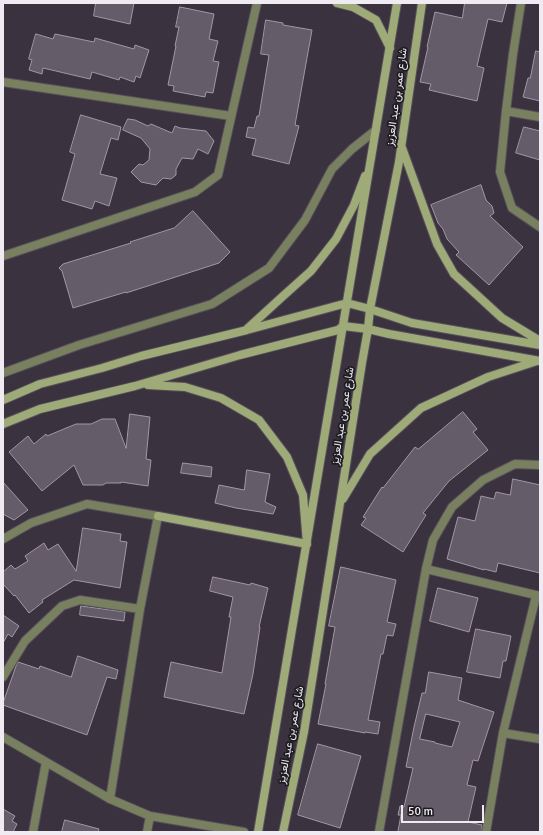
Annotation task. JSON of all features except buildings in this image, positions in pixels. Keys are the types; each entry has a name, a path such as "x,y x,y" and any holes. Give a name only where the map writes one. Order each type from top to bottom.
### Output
{"street":[{"path":"3,256 194,192 218,175 257,3"},
{"path":"337,3 354,5 376,20 390,48"},
{"name":"شارع عمر بن عبد العزيز","path":"258,832 397,3"},
{"name":"شارع عمر بن عبد العزيز","path":"283,832 304,732 368,330 370,309 399,162 422,3"},
{"path":"521,3 506,110 500,172 512,208 540,227"},
{"path":"3,82 231,116"},
{"path":"506,110 540,117"},
{"path":"3,373 79,345 212,304 269,268 305,220 332,168 352,149 376,130"},
{"path":"401,144 437,244 454,274 502,318 540,341"},
{"path":"247,330 311,271 336,239 354,205 372,156"},
{"path":"3,400 40,384 141,356 247,330 347,303 412,323 540,345"},
{"path":"3,424 40,409 135,386 240,355 338,330 343,326 540,361"},
{"path":"340,503 370,454 421,408 488,377 540,361"},
{"path":"3,539 31,523 88,504 307,544 303,495 287,457 259,420 221,398 185,387 147,385 135,386"},
{"path":"379,832 426,569 433,540 452,507 482,480 516,464 540,465"},
{"path":"110,799 140,609 158,516"},
{"path":"426,569 538,596 503,733 486,832"},
{"path":"3,677 25,641 62,606 80,600 140,609"},
{"path":"503,733 540,740"},
{"path":"3,737 110,799 150,816 244,832"},
{"path":"33,832 46,762"},
{"path":"147,832 150,816"}]}
